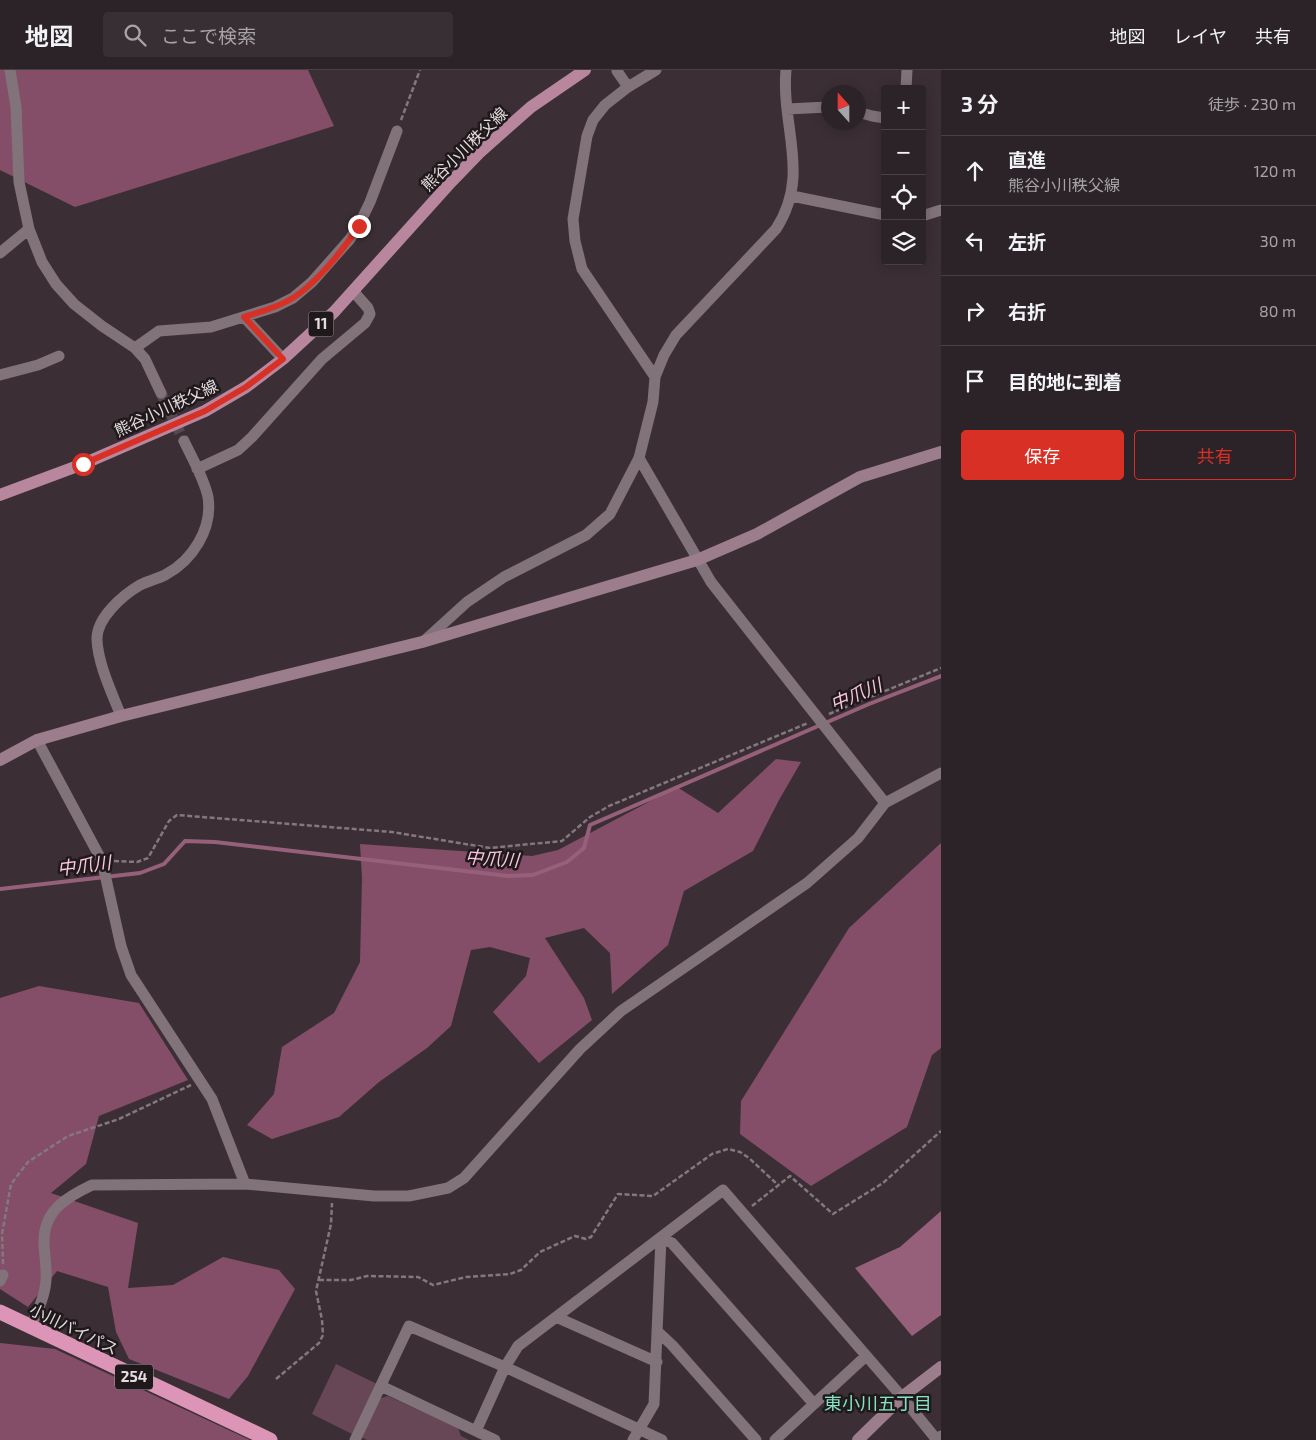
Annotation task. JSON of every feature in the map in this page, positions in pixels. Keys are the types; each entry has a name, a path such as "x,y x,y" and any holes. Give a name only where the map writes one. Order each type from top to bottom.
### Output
{"highway":[{"name":"小川バイパス","path":"0,1312 30,1328 270,1440"}],"main road":[{"name":"熊谷小川秩父線","path":"0,495 83,464 205,411 246,387 283,359 334,312 479,153 531,107 585,70"}],"street":[{"path":"10,70 16,107 19,182 29,229 42,262 62,290 81,310 135,348 145,359 161,393"},
{"path":"655,377 582,268 575,241 573,219 587,136 593,120 604,105 628,87 656,70"},
{"path":"422,642 467,602 504,576 586,535 610,514 639,458 653,402 655,377 664,354 676,335 776,230 784,217 792,196 794,169 787,109 786,70"},
{"path":"906,85 907,70"},
{"path":"617,71 628,87"},
{"path":"787,109 821,107"},
{"path":"866,114 881,117"},
{"path":"135,348 159,331 211,327 275,308 292,298 312,282 359,226 397,131"},
{"path":"792,196 881,214"},
{"path":"926,215 941,210"},
{"path":"0,252 29,229"},
{"path":"197,469 238,450 322,359 365,323 370,314 368,308 353,291"},
{"path":"244,317 283,359"},
{"path":"0,375 38,365 59,356"},
{"path":"121,716 100,657 97,638 101,622 114,606 140,585 166,574 185,560 198,546 205,529 208,499 206,489 184,441"},
{"path":"0,760 37,740 121,716 422,642 697,560 758,534 860,477 941,452"},
{"path":"639,458 711,582 820,718 885,803"},
{"path":"37,740 102,861 121,946 131,975 212,1099 245,1184"},
{"path":"30,1328 44,1292 46,1277 44,1238 48,1222 58,1205 70,1196 92,1185 245,1184 374,1196 409,1196 448,1188 464,1178 580,1049 621,1011 807,883 858,838 885,803 941,773"},
{"path":"476,1431 505,1368 518,1346 723,1190 902,1397 936,1440 941,1436"},
{"path":"633,1440 654,1404 661,1238"},
{"path":"661,1238 672,1242 814,1404"},
{"path":"556,1317 656,1362"},
{"path":"355,1440 409,1326 662,1440"},
{"path":"656,1331 672,1345 756,1440"},
{"path":"775,1440 866,1356"},
{"path":"858,1440 902,1397 941,1367"},
{"path":"381,1386 495,1440"}],"path":[{"path":"397,131 420,70"},
{"path":"102,861 137,862 148,858 169,821 177,815 392,832 490,848 562,841 590,817 609,806 941,668"},
{"path":"2,1278 2,1234 12,1184 28,1162 68,1136 119,1119 200,1081"},
{"path":"743,1213 790,1176 833,1214 882,1183 941,1131"},
{"path":"320,1280 351,1280 366,1276 418,1277 433,1286 466,1277 510,1274 521,1270 540,1252 575,1236 586,1239 591,1237 618,1194 653,1196 712,1154 728,1149 740,1152 749,1158 778,1185"},
{"path":"276,1379 319,1343 323,1335 316,1291 332,1224 332,1192"}],"shaded area":[{"path":"0,70 308,70 334,126 75,207 0,170"},
{"path":"776,759 801,762 753,851 684,891 668,945 612,994 610,953 584,928 545,938 584,998 592,1020 539,1063 493,1012 526,976 530,958 490,947 471,950 451,1026 427,1048 379,1082 339,1117 272,1139 247,1125 274,1094 282,1047 334,1013 360,962 362,878 360,844 532,856 558,850 677,787 718,813"},
{"path":"941,843 941,1048 932,1055 907,1127 811,1186 740,1134 741,1101 849,928"},
{"path":"39,986 139,1003 188,1080 99,1116 86,1164 51,1193 138,1223 128,1288 173,1285 223,1257 279,1270 295,1289 248,1376 229,1399 129,1359 116,1332 108,1287 57,1271 28,1307 0,1289 0,998"},
{"path":"941,1211 941,1315 912,1336 855,1268 900,1247"},
{"path":"0,1343 55,1349 250,1440 0,1440"},
{"path":"336,1364 377,1384 352,1434 312,1414"},
{"path":"388,1396 458,1428 461,1436 469,1440 367,1440 361,1437 378,1399"}],"waterway":[{"name":"中爪川","path":"0,889 140,873 164,864 185,841 215,842 508,876 533,875 567,862 584,848 590,825 869,704 941,676"}],"tunnel":[{"path":"161,393 184,441"}],"district":[{"name":"東小川五丁目","path":"878,1404"}],"route":[{"path":"83,464 205,411 246,387 283,359 244,317 275,308 292,298 312,282 359,226"}]}
